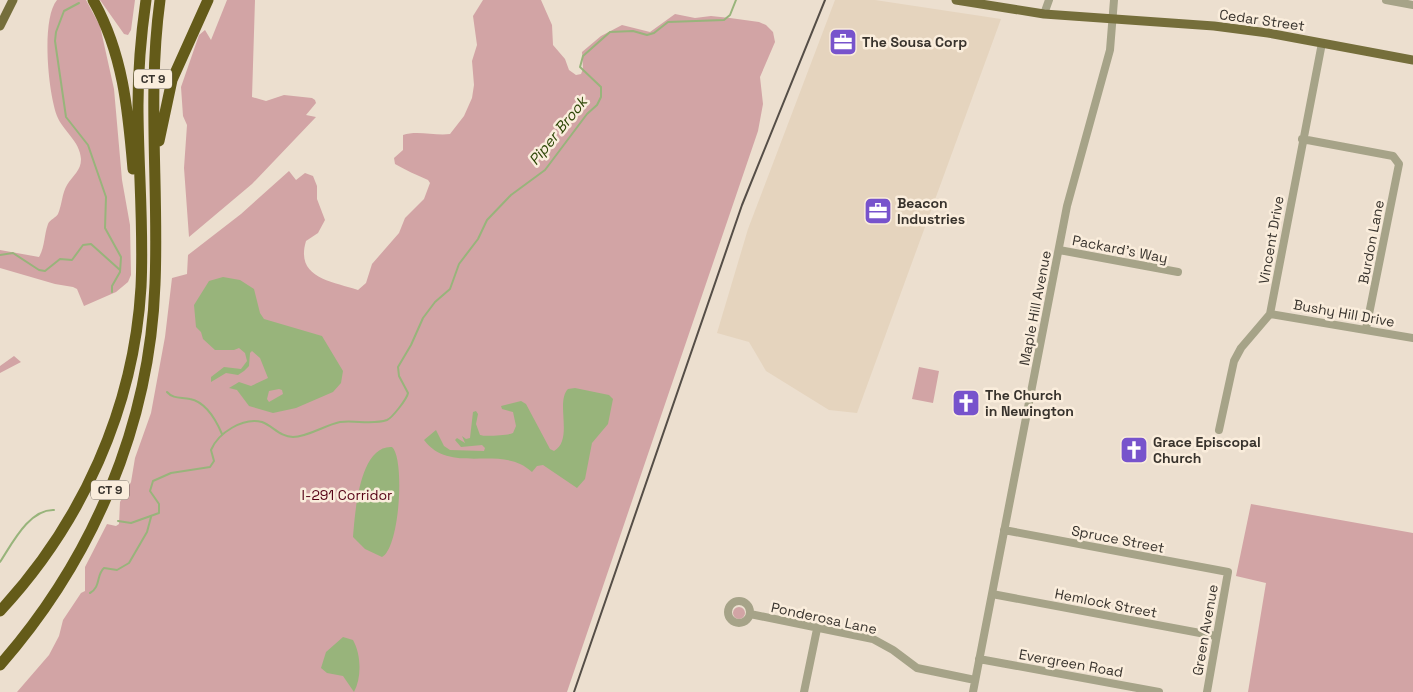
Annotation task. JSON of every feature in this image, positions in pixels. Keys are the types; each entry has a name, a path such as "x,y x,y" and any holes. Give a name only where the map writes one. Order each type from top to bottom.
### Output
{"highway":[{"path":"93,0 108,31 122,76 127,112 136,222 141,243"},
{"name":"CT 9","path":"0,610 27,580 57,538 81,498 100,460 124,388 136,335 142,265 138,93 146,0"},
{"name":"CT 9","path":"0,665 37,620 87,540 111,489 125,451 141,392 152,330 155,289 154,69 160,0"},
{"path":"154,159 172,80 208,0"}],"main road":[{"path":"0,24 13,0"},
{"name":"Cedar Street","path":"956,0 1044,14 1214,26 1413,60"}],"street":[{"path":"1044,14 1049,0"},
{"name":"Maple Hill Avenue","path":"973,692 1067,206 1110,50 1114,0"},
{"path":"1386,0 1413,5"},
{"name":"Vincent Drive","path":"1270,314 1302,139 1322,43"},
{"name":"Burdon Lane","path":"1302,139 1393,156 1399,164 1366,330"},
{"name":"Packard's Way","path":"1059,250 1178,272"},
{"path":"1218,430 1234,361 1241,348 1270,314"},
{"name":"Bushy Hill Drive","path":"1270,314 1413,338"},
{"name":"Spruce Street","path":"1004,530 1228,572"},
{"name":"Green Avenue","path":"1207,692 1228,572"},
{"name":"Hemlock Street","path":"992,594 1216,636"},
{"name":"Ponderosa Lane","path":"750,614 873,639 888,647 917,668 975,680"},
{"path":"804,692 817,628"},
{"name":"Evergreen Road","path":"979,659 1159,692"}],"shaded area":[{"path":"835,0 875,0 1001,19 857,413 829,410 766,371 749,342 717,333 748,229"},
{"path":"223,277 240,280 254,289 260,313 264,319 322,336 343,371 341,383 333,392 296,408 273,413 249,406 237,390 229,388 239,382 251,386 268,378 260,358 252,351 250,353 249,366 244,371 238,375 226,373 211,382 211,377 224,367 241,369 247,361 245,353 239,348 234,350 215,350 203,339 201,332 196,327 194,305 209,281","holes":["282,390 283,394 269,402 267,399 269,391"]},
{"path":"575,388 609,395 613,399 608,424 592,443 585,479 577,488 543,465 537,466 532,472 520,464 506,460 448,456 435,451 424,440 436,430 444,446 450,450 484,451 485,448 482,445 461,447 455,440 457,438 465,443 462,436 466,439 470,438 473,412 476,411 478,414 476,424 480,435 511,434 516,426 513,412 502,409 501,406 521,401 526,404 550,449 554,451 560,446 563,438 564,395 568,389"},
{"path":"392,447 396,455 398,468 399,503 393,538 388,550 382,557 365,549 353,537 354,526 361,483 366,469 372,457 381,449"},
{"path":"343,637 353,640 358,652 360,666 357,686 354,692 343,676 327,673 321,668 326,652"}],"green space":[{"path":"57,0 86,0 100,26 114,89 122,180 130,225 131,275 128,282 116,292 84,306 77,289 73,287 55,284 0,268 0,250 39,257 48,224 58,214 65,188 81,163 80,153 75,141 57,116 51,90 48,56 49,23 52,9"},
{"path":"100,0 135,0 131,30 128,35 124,34"},
{"path":"227,0 255,0 252,97 266,101 284,95 312,98 316,103 306,115 316,117 252,184 189,237 184,168 187,125 183,116 181,87 199,35 205,30 211,40"},
{"name":"I-291 Corridor","path":"483,0 541,0 552,25 553,45 565,59 569,70 576,75 581,74 583,69 582,52 601,36 622,25 650,32 675,14 695,18 711,16 759,22 766,25 773,32 775,42 760,77 763,104 758,131 567,692 17,692 49,655 59,636 63,620 81,593 85,591 85,567 107,524 116,526 119,524 120,502 131,482 135,458 151,413 165,337 172,278 187,274 188,255 241,214 289,171 296,180 305,173 313,176 317,186 317,199 325,220 318,233 306,241 304,253 310,270 327,280 358,290 366,283 372,264 399,233 405,218 424,199 430,183 428,180 395,164 394,158 403,150 403,135 414,133 450,134 464,116 472,98 474,85 472,61 477,45 473,16"},
{"path":"14,356 21,362 0,373 0,366"},
{"path":"919,367 939,371 933,403 912,399"},
{"path":"1251,504 1413,533 1413,692 1248,692 1266,583 1236,576"},
{"path":"741,607 744,608 744,618 737,619 734,618 733,611 734,608"}],"waterway":[{"name":"Piper Brook","path":"118,521 131,523 159,513 159,504 150,491 153,481 171,473 210,467 214,461 211,450 214,444 225,432 239,424 255,421 262,422 288,437 293,437 305,435 340,422 376,422 389,419 402,404 408,393 399,376 398,367 411,345 423,318 435,302 450,289 459,264 478,239 487,220 511,195 545,170 587,114 597,105 601,97 601,87 580,67 583,56 610,32 633,31 647,35 654,33 668,22 724,20 730,15 736,0"},
{"path":"79,3 64,11 56,32 55,41 66,117 88,145 106,197 105,228 121,257 120,272 112,286 112,292"},
{"path":"0,255 13,253 39,270 45,271 60,259 72,260 83,245 91,244 120,270"},
{"path":"167,392 175,397 190,399 201,404 206,408 222,434"},
{"name":"Piper Brook","path":"0,562 29,521 45,511 54,510"},
{"path":"90,593 96,588 104,568 117,570 129,563 147,532 151,517"}],"railway":[{"path":"574,692 742,205 825,0"}],"place":[{"name":"The Sousa Corp","path":"843,42"},
{"name":"Beacon Industries","path":"878,211"},
{"name":"The Church in Newington","path":"966,403"},
{"name":"Grace Episcopal Church","path":"1134,450"}]}
